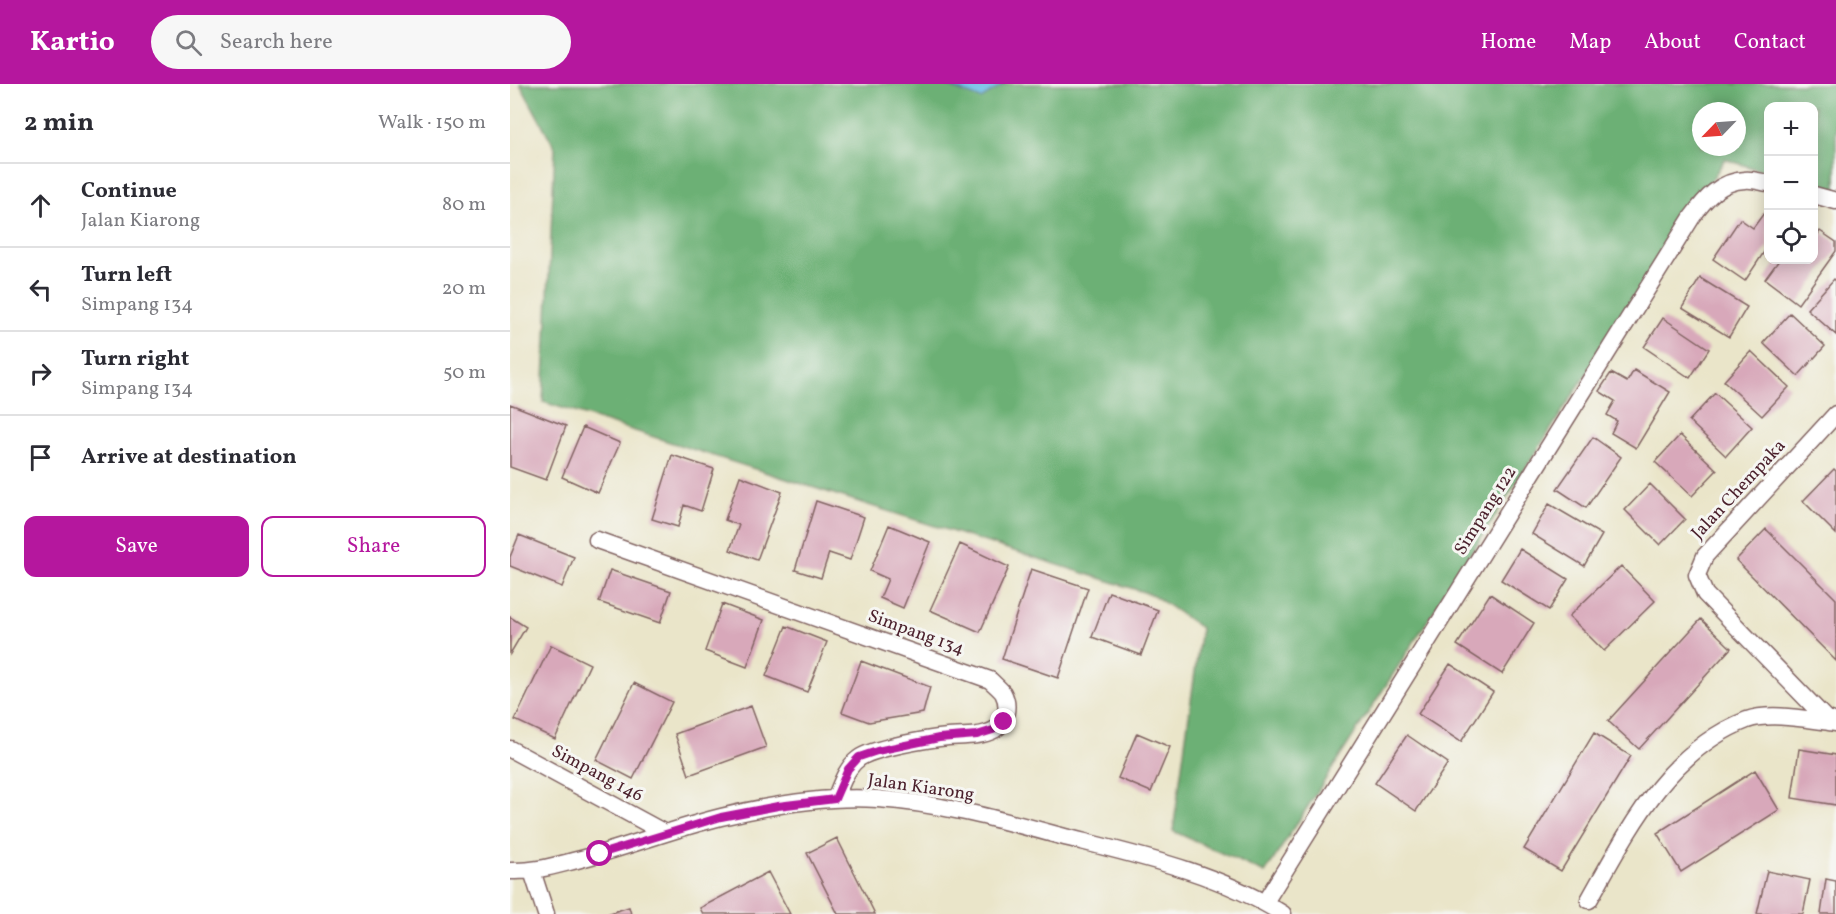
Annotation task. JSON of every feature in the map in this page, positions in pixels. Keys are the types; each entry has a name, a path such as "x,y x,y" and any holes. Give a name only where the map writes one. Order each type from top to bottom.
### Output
{"street":[{"name":"Simpang 122","path":"1265,902 1692,217 1705,199 1720,187 1744,180 1764,182"},
{"path":"1818,196 1836,201"},
{"name":"Jalan Chempaka","path":"1834,421 1705,556 1697,575 1706,594 1834,720"},
{"name":"Simpang 134","path":"597,540 990,680 1003,693 1007,709 1004,722 993,730 977,735 939,738 859,757 848,769 835,799"},
{"name":"Jalan Chempaka","path":"1589,900 1637,815 1662,783 1687,758 1716,737 1748,720 1785,716 1834,720"},
{"name":"Simpang 146","path":"510,749 665,833"},
{"name":"Jalan Kiarong","path":"510,871 532,871 600,854 721,817 778,806 835,799 878,798 940,807 1004,821 1157,861 1265,902 1283,914"},
{"path":"532,871 546,914"}],"green space":[{"path":"520,84 1836,84 1836,195 1818,188 1818,102 1764,102 1764,172 1725,159 1265,873 1173,831 1201,628 1153,595 543,402 555,148"}],"water":[{"path":"942,84 1005,84 981,99"}],"building":[{"path":"1764,213 1764,252 1745,281 1713,259 1740,219 1753,228"},
{"path":"1820,231 1836,242 1836,251 1798,304 1765,279 1776,264 1818,264 1818,234"},
{"path":"1700,278 1747,307 1729,337 1682,308"},
{"path":"1834,279 1836,281 1836,335 1807,309"},
{"path":"1790,313 1825,346 1798,376 1763,343"},
{"path":"1663,318 1709,349 1690,378 1644,347"},
{"path":"1751,351 1789,387 1762,416 1724,381"},
{"path":"1634,370 1670,392 1636,448 1611,433 1617,421 1607,415 1615,401 1599,391 1611,373 1627,382"},
{"path":"1715,393 1752,427 1726,456 1689,421"},
{"path":"510,404 566,426 546,480 510,467"},
{"path":"583,427 620,443 598,493 562,477"},
{"path":"1680,435 1717,470 1692,496 1655,462"},
{"path":"1593,437 1621,457 1586,508 1557,489"},
{"path":"672,455 714,469 701,511 684,505 678,527 652,519"},
{"path":"1834,469 1836,471 1836,534 1803,501"},
{"path":"740,476 782,492 757,560 730,550 739,525 725,520"},
{"path":"1650,484 1685,519 1660,545 1625,510"},
{"path":"816,501 864,517 850,560 829,553 821,578 795,570"},
{"path":"1549,504 1602,535 1584,566 1532,534"},
{"path":"889,525 930,542 903,608 880,598 888,579 870,571"},
{"path":"1766,529 1836,599 1836,661 1736,560"},
{"path":"519,535 574,557 562,587 510,566 510,557"},
{"path":"960,544 1009,567 980,632 930,610"},
{"path":"1520,549 1568,579 1549,610 1501,580"},
{"path":"1621,566 1655,601 1604,651 1569,616"},
{"path":"1031,569 1088,588 1058,678 1002,659"},
{"path":"610,570 671,591 660,623 599,602"},
{"path":"1109,592 1158,610 1141,655 1092,637"},
{"path":"1490,594 1534,623 1502,674 1457,645"},
{"path":"722,604 764,620 747,667 705,651"},
{"path":"510,617 526,627 510,654"},
{"path":"1701,619 1731,648 1639,749 1608,721"},
{"path":"786,626 827,642 807,692 766,676"},
{"path":"551,645 590,664 555,739 515,720"},
{"path":"861,661 930,687 923,713 869,722 842,712"},
{"path":"1450,664 1493,692 1461,742 1418,714"},
{"path":"634,683 672,702 633,779 596,760"},
{"path":"751,706 766,747 689,775 675,734"},
{"path":"1137,733 1170,747 1151,792 1118,778"},
{"path":"1594,733 1631,756 1561,871 1524,849"},
{"path":"1407,735 1448,763 1416,811 1375,783"},
{"path":"1799,749 1836,755 1836,805 1792,798"},
{"path":"1755,770 1779,810 1681,872 1657,833"},
{"path":"837,838 875,914 838,914 807,853"},
{"path":"1767,871 1810,880 1803,914 1757,914"},
{"path":"768,872 790,914 703,914 700,908"},
{"path":"1826,879 1836,881 1836,914 1821,914"},
{"path":"629,907 631,914 607,914"}],"route":[{"path":"600,854 721,817 778,806 835,799 848,769 859,757 939,738 977,735 993,730 1004,722"}]}
